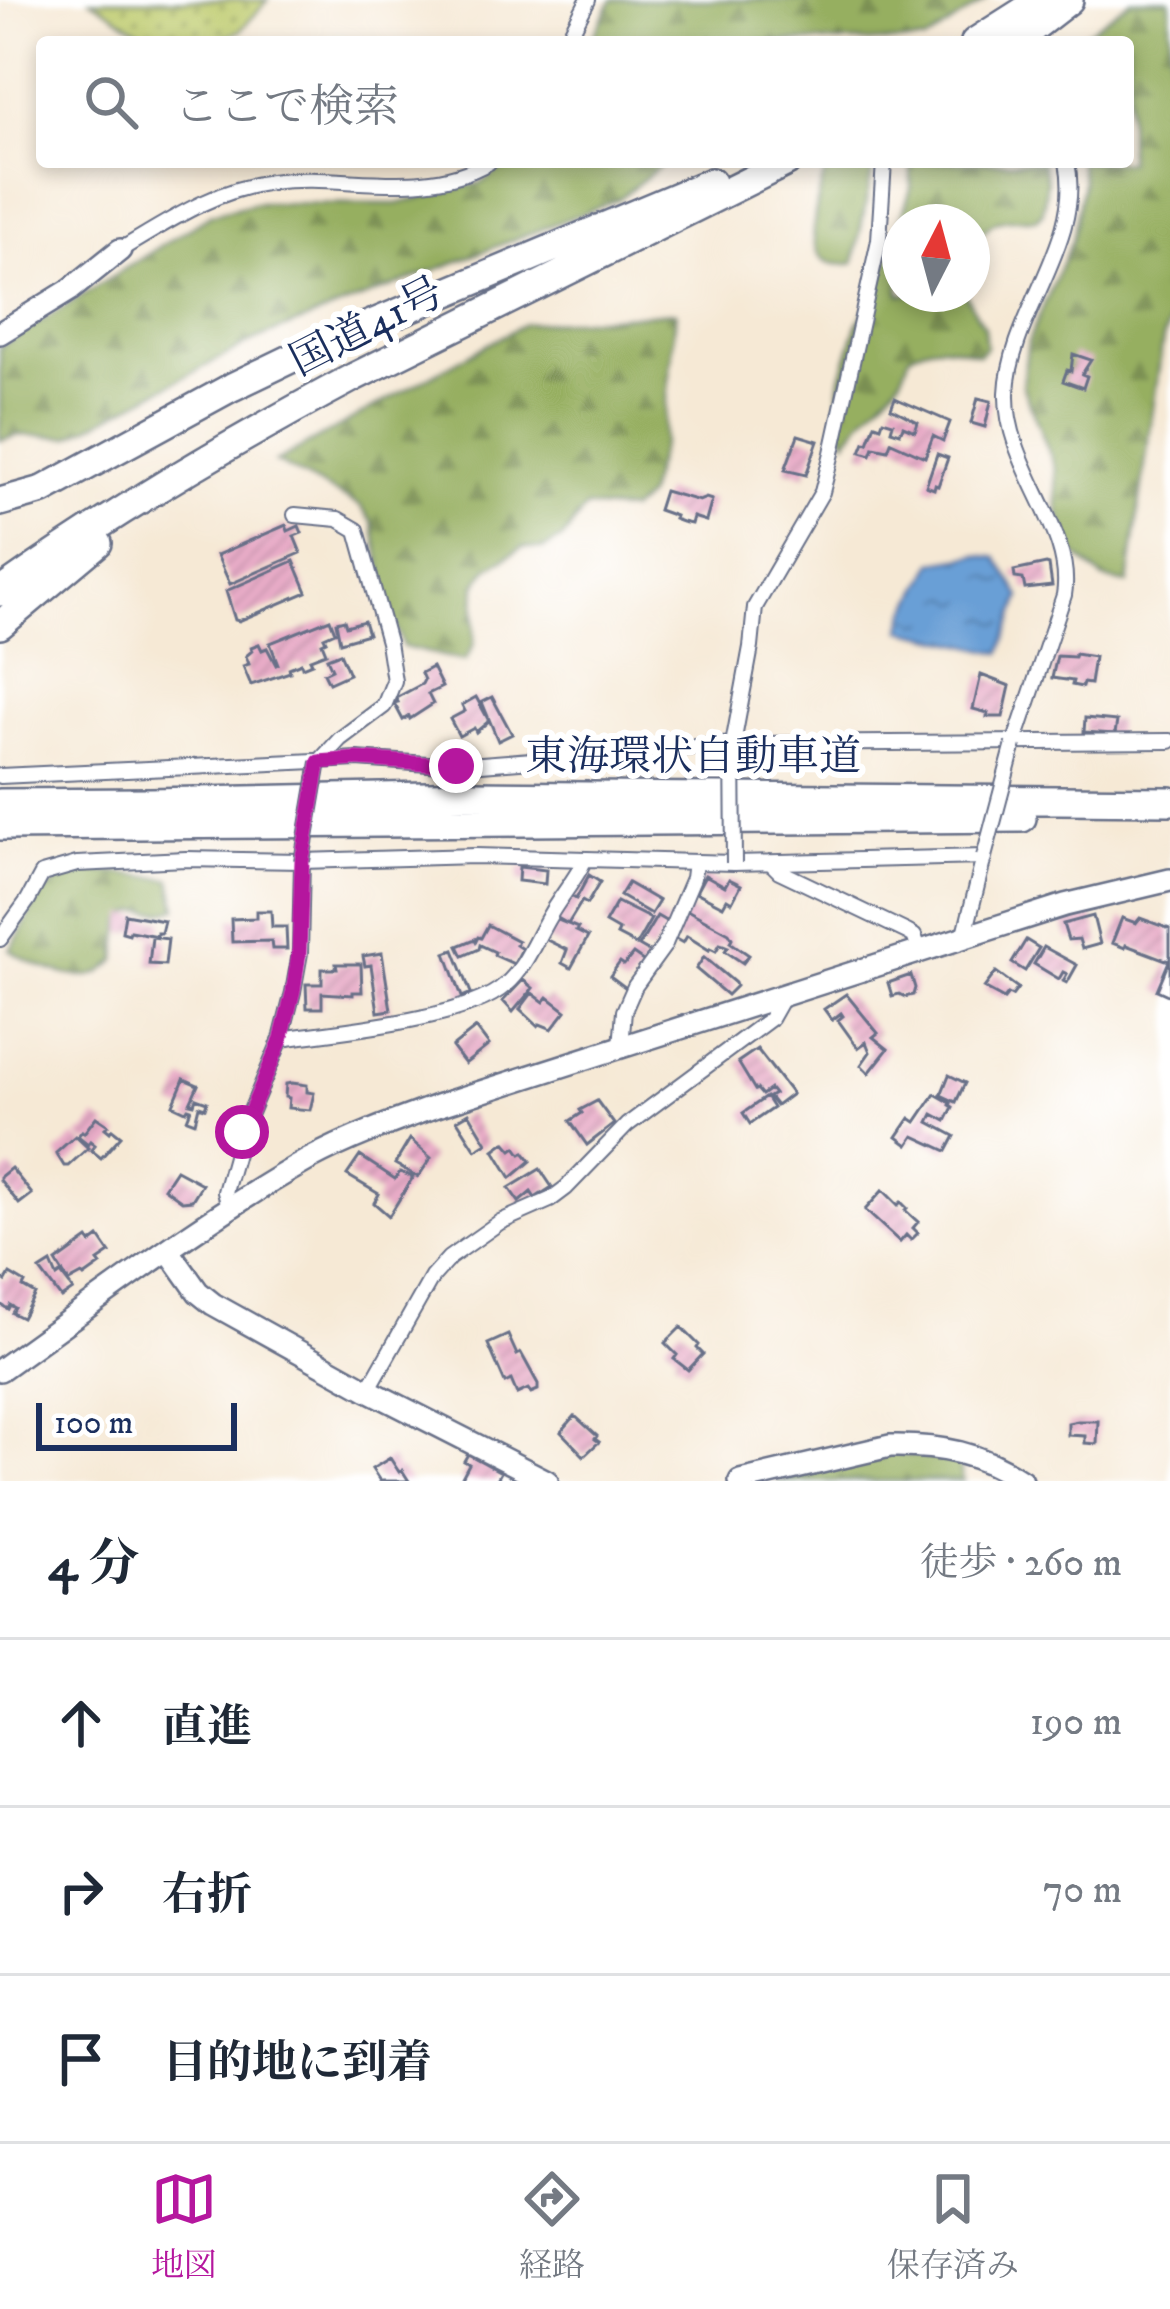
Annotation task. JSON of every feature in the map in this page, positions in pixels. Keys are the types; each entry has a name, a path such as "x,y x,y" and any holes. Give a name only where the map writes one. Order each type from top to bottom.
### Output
{"highway":[{"path":"984,36 1041,0"},
{"path":"999,36 1054,0"},
{"path":"1023,36 1069,0"},
{"path":"0,502 43,490 267,369 740,168"},
{"name":"国道41号","path":"0,587 153,482 284,406 759,168"},
{"name":"国道41号","path":"0,587 289,412 775,168"},
{"path":"0,625 133,516 289,412"},
{"name":"東海環状自動車道","path":"0,802 474,795 1170,800"},
{"name":"東海環状自動車道","path":"0,826 1170,816"}],"street":[{"path":"569,36 588,0"},
{"path":"0,319 197,205 254,185 293,180 424,183 476,168"},
{"path":"734,863 733,744 755,607 822,492 879,239 884,168"},
{"path":"964,938 1014,744 1064,595 1061,548 1013,437 1007,386 1014,351 1063,227 1070,188 1068,168"},
{"path":"0,333 70,290 120,250"},
{"path":"230,1210 225,1192 242,1132 281,1040 293,992 302,861 319,762 340,739 384,706 394,681 357,530 338,519 295,514"},
{"path":"0,776 357,759 456,766 733,744 1170,742"},
{"path":"0,939 42,874 77,864 475,856 734,863 984,857"},
{"path":"281,1040 438,1015 492,995 518,970 584,860"},
{"path":"621,1046 624,1011 635,986 664,946 695,862"},
{"path":"770,862 779,871 908,932 921,952"},
{"path":"0,1370 230,1210 308,1160 365,1133 1065,905 1170,880"},
{"path":"368,1390 448,1258 500,1222 566,1188 627,1125 770,1018 783,996"},
{"path":"169,1251 198,1292 213,1304 547,1481"},
{"path":"740,1481 890,1446 912,1446 970,1454 1022,1481"}],"green space":[{"path":"91,0 268,0 241,30 229,36 148,36"},
{"path":"612,0 986,0 934,36 593,36"},
{"path":"1131,0 1170,0 1170,321 1163,339 1128,584 1104,579 1072,552 1058,510 1055,467 1022,385 1028,342 1072,240 1083,181 1080,168 1134,168 1134,36 1082,36"},
{"path":"504,168 658,168 619,199 257,339 70,437 19,435 0,440 0,347 212,214 256,203 397,204 481,183"},
{"path":"827,168 873,168 854,263 834,264 821,257 815,245 816,211"},
{"path":"911,168 1044,168 1047,181 1043,212 1036,219 1005,219 990,226 990,204 906,204"},
{"path":"882,276 882,312 975,312 984,327 986,347 979,354 936,345 909,355 896,384 847,440 836,421 841,377 857,325"},
{"path":"676,312 663,440 646,498 630,511 586,507 562,539 543,549 523,547 487,569 476,585 474,644 465,661 403,647 389,607 373,523 360,506 276,462 524,324"},
{"path":"87,870 171,879 177,908 130,914 122,925 117,960 90,976 54,971 10,950 44,891"},
{"path":"886,1452 959,1461 963,1481 777,1481"}],"water":[{"path":"977,555 997,558 1021,597 1001,653 902,630 934,562"}],"building":[{"path":"1073,354 1091,360 1082,374 1087,376 1083,388 1063,381 1067,370 1071,371"},
{"path":"895,398 950,422 943,441 933,436 925,457 891,442 888,450 874,447 871,455 861,452 875,424 881,426 883,420 893,423 891,430 900,433 903,426 915,431 918,422 891,408"},
{"path":"978,398 991,401 985,427 971,423"},
{"path":"798,435 818,441 806,475 785,470"},
{"path":"937,454 948,458 934,489 926,486"},
{"path":"664,491 712,500 706,521 693,517 691,524 682,522 658,510"},
{"path":"286,525 288,531 299,526 302,533 294,536 301,553 230,584 217,555"},
{"path":"294,561 307,592 235,620 226,591"},
{"path":"1046,564 1052,586 1025,589 1023,579 1015,578 1014,571"},
{"path":"330,619 335,632 324,637 326,653 310,659 312,663 302,667 301,663 289,668 290,672 251,685 243,666 249,664 246,656 251,647 267,648 276,665 270,643"},
{"path":"344,620 346,626 364,621 368,634 340,642 336,622"},
{"path":"340,653 349,674 329,683 324,673 332,669 327,658"},
{"path":"1057,656 1094,657 1090,684 1082,687 1052,678"},
{"path":"432,667 442,687 428,694 433,704 403,720 396,698 422,684 421,673"},
{"path":"981,675 1010,686 1003,717 987,717 988,713 973,709"},
{"path":"476,697 489,721 476,732 474,728 459,736 450,719"},
{"path":"492,697 512,734 498,741 482,702"},
{"path":"1085,718 1117,721 1115,734 1084,732"},
{"path":"519,867 546,870 545,884 518,881"},
{"path":"589,875 600,882 587,904 582,901 568,924 554,916 567,894 576,899"},
{"path":"705,875 725,886 729,879 741,885 732,902 727,899 723,906 696,892"},
{"path":"628,883 659,901 651,914 620,896"},
{"path":"617,902 651,919 636,945 605,923"},
{"path":"687,910 729,933 730,942 749,955 743,963 723,945 709,950 687,936 683,943 672,937"},
{"path":"256,911 271,911 272,927 286,927 287,949 272,949 271,941 232,942 231,919 256,918"},
{"path":"125,914 164,921 161,933 122,932"},
{"path":"657,916 669,923 651,953 639,946"},
{"path":"1093,916 1100,944 1082,949 1079,939 1068,940 1063,924"},
{"path":"553,918 588,937 571,968 562,963 567,950 543,938"},
{"path":"1122,918 1136,923 1140,918 1170,929 1170,996 1157,990 1169,961 1112,943"},
{"path":"488,925 518,941 522,949 514,964 480,945 463,956 458,946 481,938"},
{"path":"152,937 168,939 165,965 149,964"},
{"path":"1026,940 1039,948 1025,971 1012,963"},
{"path":"1044,947 1077,965 1067,983 1063,981 1067,974 1063,972 1059,979 1034,964"},
{"path":"454,950 471,993 462,997 446,953"},
{"path":"382,953 391,1010 378,1012 371,965 365,966 363,956"},
{"path":"633,954 646,963 626,988 610,976"},
{"path":"704,957 735,983 727,995 696,969"},
{"path":"336,964 361,964 362,992 322,993 322,1008 307,1008 306,984 322,984 322,969 337,969"},
{"path":"996,972 1018,988 1012,996 1004,999 984,988"},
{"path":"911,975 913,995 892,996 888,983"},
{"path":"523,980 533,988 513,1012 503,1001"},
{"path":"532,993 544,1002 548,997 566,1011 552,1029 538,1026 520,1009"},
{"path":"846,994 878,1033 873,1037 888,1049 869,1073 861,1065 870,1052 866,1042 858,1048 838,1020 841,1013 832,1020 824,1009"},
{"path":"476,1028 489,1045 465,1064 452,1047"},
{"path":"757,1049 792,1094 776,1106 769,1097 774,1094 770,1089 762,1095 755,1090 738,1062"},
{"path":"949,1075 965,1083 956,1102 941,1095"},
{"path":"184,1079 198,1085 190,1103 196,1098 207,1102 205,1108 199,1106 195,1122 187,1119 191,1109 173,1105"},
{"path":"286,1084 307,1085 307,1092 314,1093 310,1110 288,1108"},
{"path":"935,1094 953,1107 946,1121 933,1114 929,1122 955,1136 947,1151 914,1136 908,1145 897,1137 910,1118 916,1122"},
{"path":"766,1097 773,1108 750,1124 743,1113"},
{"path":"597,1101 614,1124 587,1145 570,1121"},
{"path":"469,1113 487,1143 476,1150 457,1120"},
{"path":"96,1117 121,1136 101,1158 91,1150 95,1145 78,1136"},
{"path":"75,1136 88,1148 64,1166 56,1153"},
{"path":"410,1139 431,1158 418,1177 395,1164"},
{"path":"505,1142 531,1161 511,1178 494,1150"},
{"path":"360,1156 395,1179 400,1172 413,1177 389,1216 374,1203 379,1194 347,1175"},
{"path":"11,1168 32,1194 19,1204 0,1180"},
{"path":"540,1169 552,1187 535,1198 531,1192 519,1202 509,1188"},
{"path":"176,1170 202,1184 192,1200 182,1201 164,1188"},
{"path":"883,1190 918,1222 913,1228 918,1233 911,1240 906,1235 900,1242 865,1210"},
{"path":"99,1237 110,1253 98,1261 101,1265 69,1282 56,1262 88,1239 91,1243"},
{"path":"51,1263 57,1277 61,1274 73,1290 61,1298 40,1270"},
{"path":"10,1274 35,1294 22,1318 12,1313 15,1308 0,1304 0,1277 6,1281"},
{"path":"681,1327 703,1354 688,1370 665,1343"},
{"path":"508,1335 538,1390 517,1394 511,1380 505,1383 488,1344"},
{"path":"575,1416 599,1442 584,1456 561,1432"},
{"path":"1098,1421 1097,1444 1085,1443 1085,1436 1068,1435 1068,1423"},
{"path":"468,1454 501,1472 496,1481 460,1481 469,1464 464,1461"},
{"path":"390,1458 409,1481 380,1481 372,1469"}],"route":[{"path":"242,1132 281,1040 293,992 302,861 319,762 357,759 456,766"}]}
